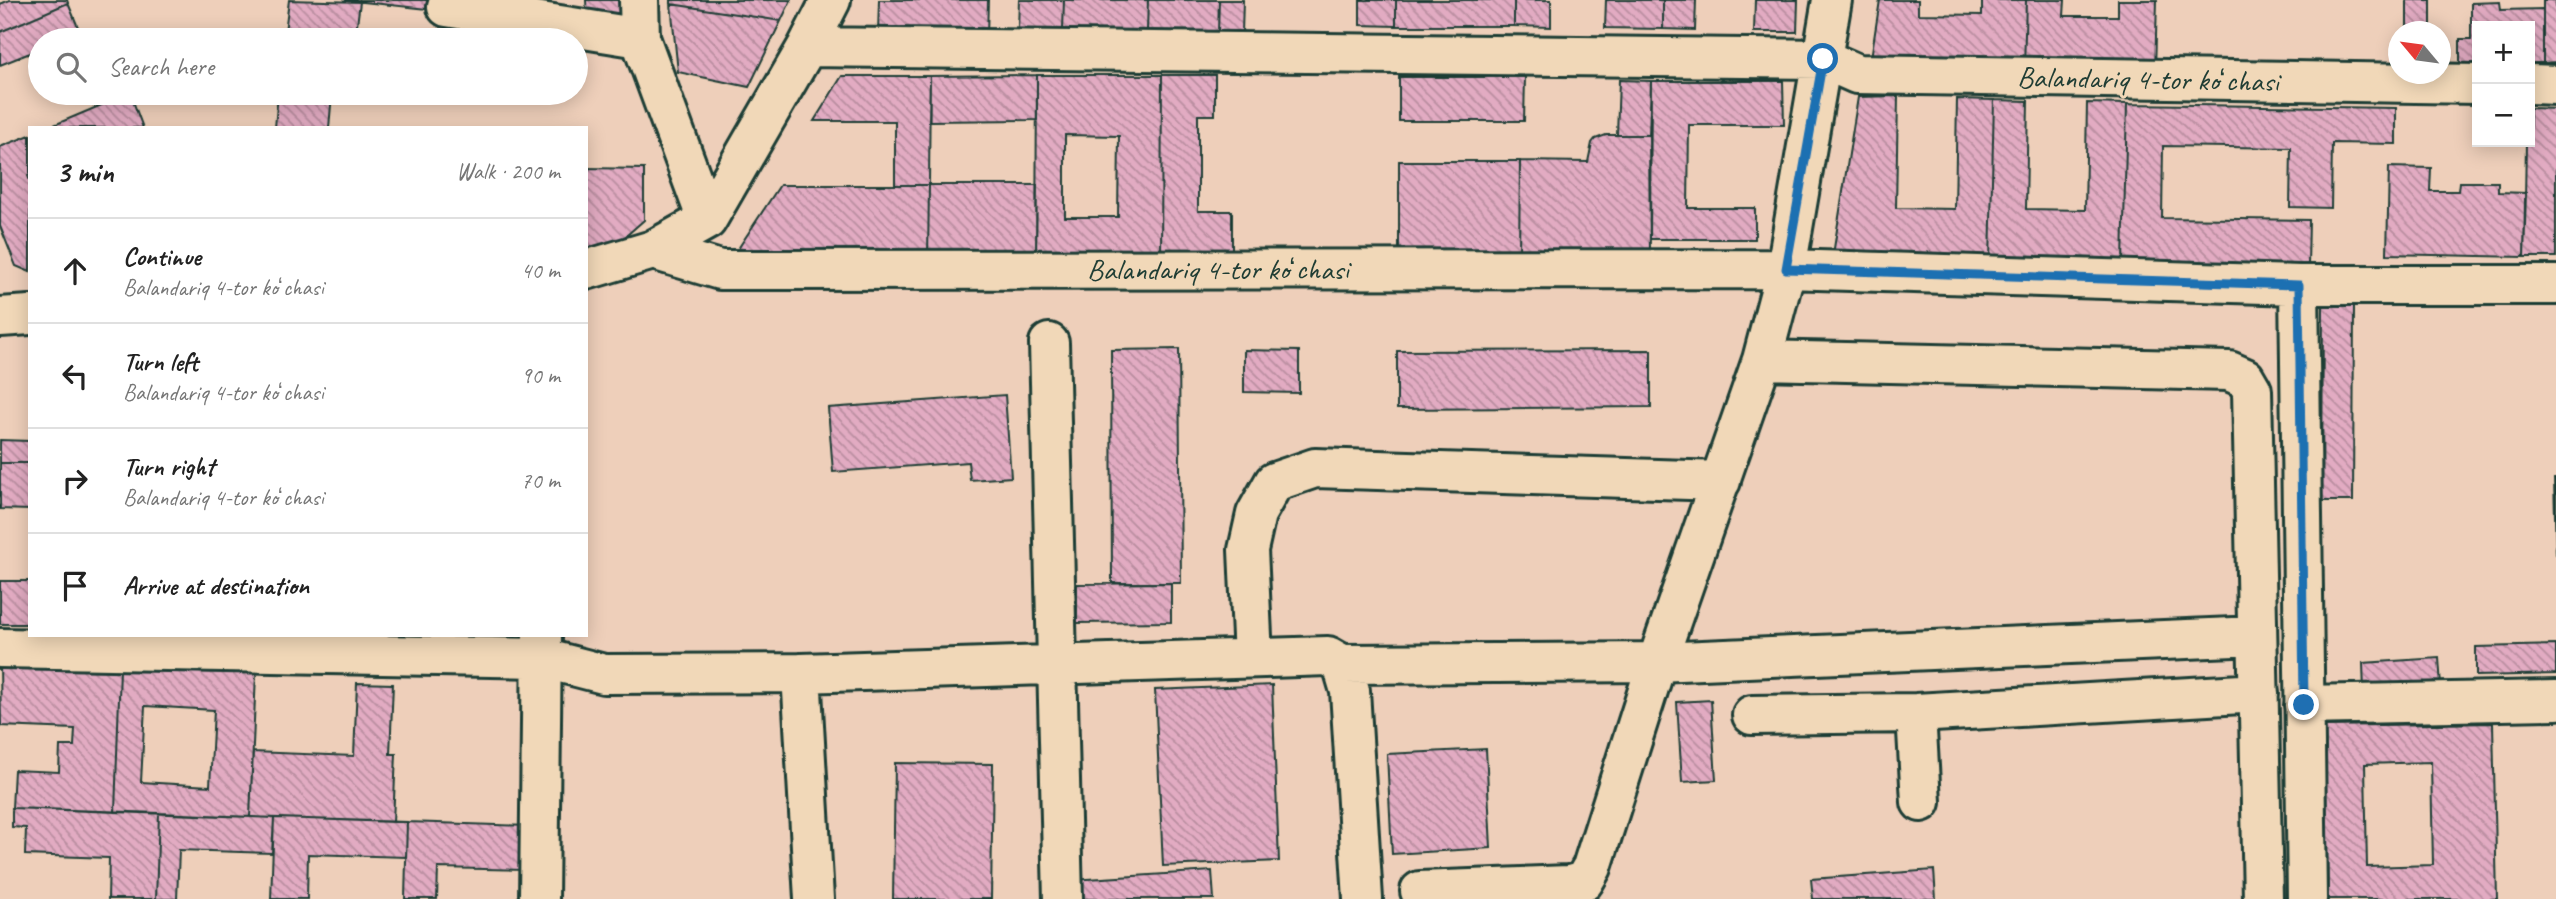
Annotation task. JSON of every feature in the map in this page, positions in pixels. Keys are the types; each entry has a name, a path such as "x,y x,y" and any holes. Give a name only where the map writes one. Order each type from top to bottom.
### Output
{"street":[{"path":"639,0 640,38 707,220"},
{"path":"588,269 653,250 707,220 807,47 831,0"},
{"path":"1420,891 1570,892 1584,881 1592,867 1657,662 1762,360 1786,269 1832,0"},
{"path":"447,7 578,28"},
{"path":"588,30 640,38"},
{"name":"Balandariq 4-tor koʻchasi","path":"807,47 1823,59 1857,74 2472,84"},
{"path":"2535,84 2556,85"},
{"name":"Balandariq 4-tor koʻchasi","path":"653,250 720,270 1786,269 2299,285 2556,285"},
{"path":"2299,285 2307,899"},
{"path":"1049,343 1063,899"},
{"path":"1762,360 2229,371 2245,378 2252,390 2263,899"},
{"path":"1253,658 1248,550 1256,514 1274,482 1315,468 1721,481"},
{"path":"0,648 542,647 604,674 801,673 1328,656 1342,664 1657,662 2257,636"},
{"path":"539,899 542,647"},
{"path":"1342,664 1350,691 1363,899"},
{"path":"801,673 814,899"},
{"path":"1752,715 1916,713 2259,693"},
{"path":"2304,705 2556,700"},
{"path":"1916,713 1922,802"}],"building":[{"path":"10,0 67,0 68,3 0,32 0,4"},
{"path":"289,0 360,2 357,28 286,28"},
{"path":"345,0 437,0 436,10"},
{"path":"586,0 625,0 626,15 587,18"},
{"path":"671,0 791,0 781,21 671,4"},
{"path":"879,0 988,0 987,36 878,34"},
{"path":"1019,0 1064,0 1063,30 1018,29"},
{"path":"1064,0 1148,0 1147,31 1063,30"},
{"path":"1148,0 1219,0 1218,32 1147,31"},
{"path":"1219,0 1243,0 1242,33 1218,32"},
{"path":"1360,0 1396,0 1396,26 1360,25"},
{"path":"1396,0 1514,0 1514,26 1396,26"},
{"path":"1514,0 1551,0 1551,27 1514,26"},
{"path":"1606,0 1663,0 1663,29 1605,28"},
{"path":"1663,0 1696,0 1695,30 1663,29"},
{"path":"1755,0 1798,0 1797,32 1754,32"},
{"path":"1880,0 1918,0 1918,14 1982,15 1982,0 2026,0 2024,68 1870,65"},
{"path":"2026,0 2065,0 2064,16 2118,16 2118,0 2157,0 2155,71 2024,68"},
{"path":"2407,0 2431,0 2431,21 2407,21"},
{"path":"2543,0 2556,0 2556,62 2543,63"},
{"path":"2500,2 2501,10 2543,9 2543,63 2535,63 2535,21 2472,21 2472,63 2460,63 2460,39 2471,39 2471,3"},
{"path":"68,3 78,28 28,28 28,54 0,65 0,32"},
{"path":"671,4 781,21 749,87 678,72"},
{"path":"1037,75 1162,75 1161,259 1036,259","holes":["1065,135 1119,136 1118,217 1065,217"]},
{"path":"1037,75 1037,120 929,121 930,76"},
{"path":"1162,75 1215,75 1215,115 1198,115 1198,211 1232,211 1232,260 1161,259"},
{"path":"842,76 930,76 929,185 895,185 895,121 814,121"},
{"path":"1399,77 1525,77 1524,121 1399,121"},
{"path":"1619,80 1651,81 1649,135 1617,135"},
{"path":"1651,81 1783,81 1784,125 1689,125 1688,208 1755,208 1755,239 1650,239"},
{"path":"1898,96 1896,208 1955,209 1957,99 1994,100 1990,262 1832,261 1858,97"},
{"path":"1994,100 2028,101 2026,209 2085,210 2087,103 2127,104 2123,263 1990,262"},
{"path":"2127,104 2396,108 2396,144 2332,143 2331,208 2290,207 2291,148 2163,146 2162,218 2309,220 2308,266 2123,263"},
{"path":"102,105 134,105 142,126 52,126"},
{"path":"277,105 331,105 329,126 275,126"},
{"path":"2535,108 2556,109 2556,257 2524,257 2526,147 2535,147"},
{"path":"1606,135 1649,135 1650,256 1519,255 1520,161 1588,162 1592,143"},
{"path":"28,136 28,271 16,266 0,226 0,147"},
{"path":"1399,161 1520,161 1519,255 1399,255"},
{"path":"2389,167 2431,168 2430,191 2458,191 2459,182 2498,182 2498,192 2526,193 2524,257 2387,254"},
{"path":"588,168 644,169 644,220 619,242 588,250"},
{"path":"780,185 929,185 928,259 732,258"},
{"path":"929,185 1037,185 1036,259 928,259"},
{"path":"2323,302 2354,302 2353,501 2322,501"},
{"path":"1179,349 1181,583 1112,583 1111,350"},
{"path":"1244,350 1299,351 1299,393 1244,392"},
{"path":"1651,350 1651,407 1397,409 1397,351"},
{"path":"1005,395 1011,477 970,480 968,462 833,472 828,408"},
{"path":"0,440 28,441 28,463 0,463"},
{"path":"0,463 28,463 28,510 0,509"},
{"path":"2554,479 2556,479 2556,555"},
{"path":"0,581 28,581 28,624 0,624"},
{"path":"1171,583 1171,622 1077,623 1077,584"},
{"path":"2556,645 2556,674 2476,676 2476,647"},
{"path":"2439,658 2441,686 2364,692 2363,663"},
{"path":"0,664 120,669 115,812 12,808 14,770 59,772 60,746 74,746 75,729 1,726"},
{"path":"120,669 256,673 250,817 115,812","holes":["145,706 214,710 210,786 141,782"]},
{"path":"357,683 393,684 390,754 396,754 393,822 250,817 253,752 354,756"},
{"path":"1272,685 1279,861 1163,866 1155,690"},
{"path":"1711,700 1716,780 1682,782 1677,702"},
{"path":"2493,723 2497,899 2328,899 2325,726","holes":["2431,762 2433,865 2367,867 2365,764"]},
{"path":"1486,749 1491,848 1392,854 1387,754"},
{"path":"895,763 993,764 991,899 893,899"},
{"path":"12,808 159,813 156,899 108,899 109,858 25,855 26,828 12,827"},
{"path":"159,813 274,818 272,853 179,850 177,899 156,899"},
{"path":"274,818 407,822 406,857 308,854 307,899 271,899"},
{"path":"407,822 529,826 527,870 438,868 437,899 405,899"},
{"path":"1934,870 1936,899 1813,899 1811,879"},
{"path":"1212,871 1214,899 1073,899 1072,880"}],"route":[{"path":"1823,59 1786,269 2299,285 2304,705"}]}
